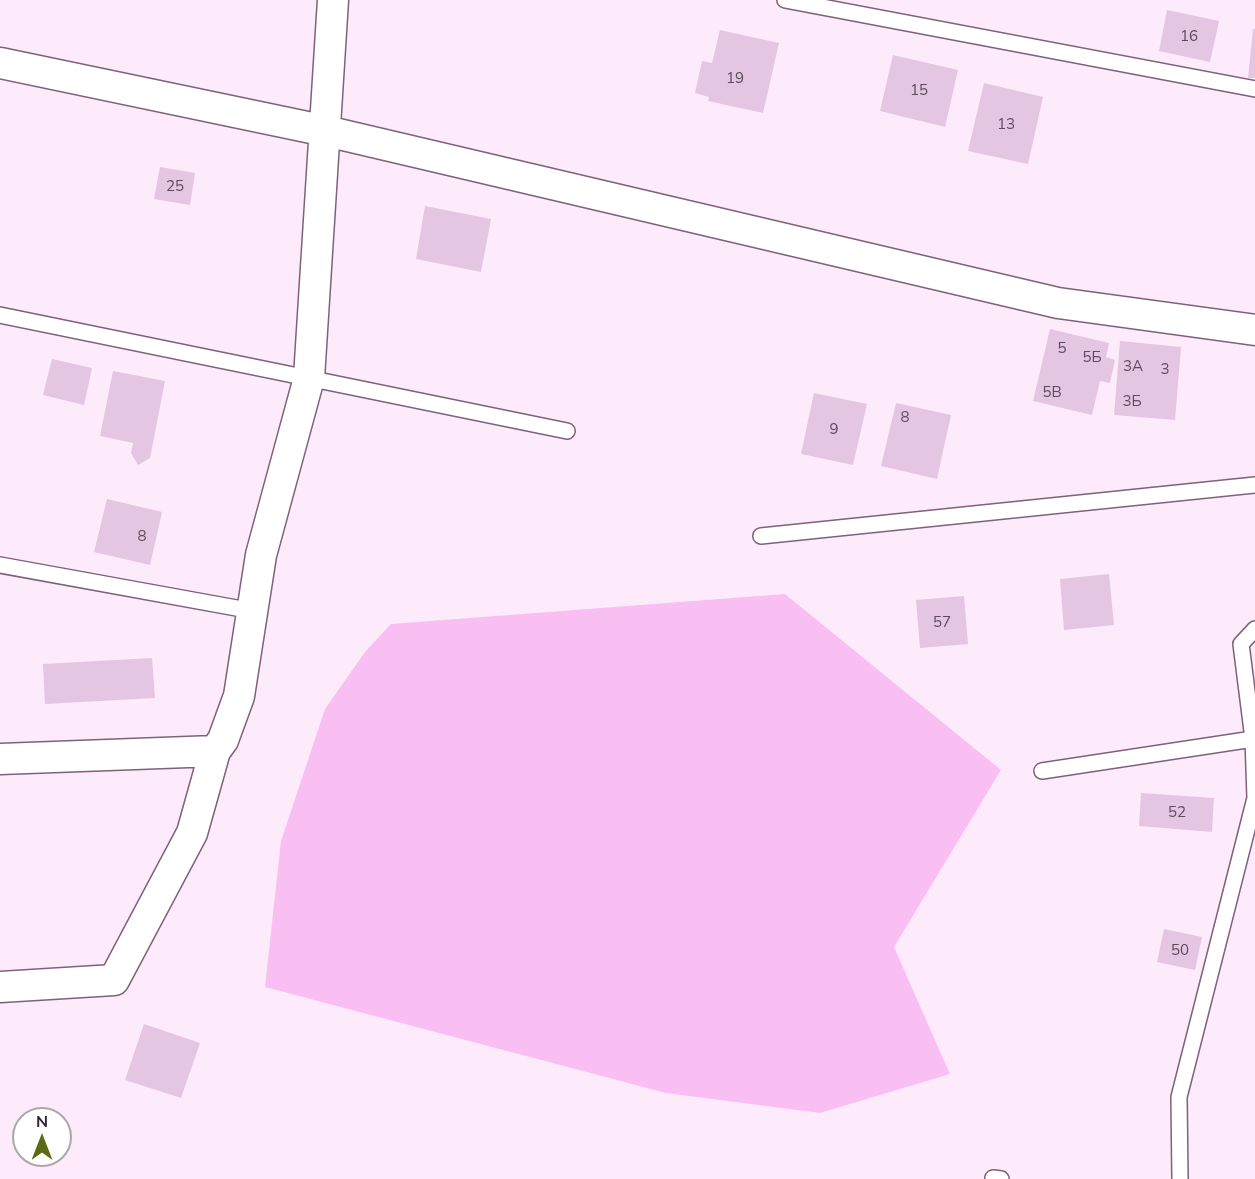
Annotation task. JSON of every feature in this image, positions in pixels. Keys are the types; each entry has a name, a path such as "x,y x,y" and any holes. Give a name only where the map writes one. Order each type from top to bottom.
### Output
{"street":[{"path":"0,987 114,980 192,833 215,751 223,740 239,696 261,555 309,378 333,0"},
{"path":"0,63 326,131 1058,303 1255,330"},
{"path":"0,759 215,751"}],"lane":[{"path":"784,0 1255,89"},
{"path":"0,315 567,431"},
{"path":"761,536 1255,485"},
{"path":"0,565 253,611"},
{"path":"1180,1179 1179,1097 1255,798 1254,738 1241,644 1255,629"},
{"path":"1042,771 1254,738"}],"shaded area":[{"path":"785,594 1001,770 894,947 950,1074 820,1113 666,1093 265,987 281,841 325,709 365,652 391,624"}],"building":[{"path":"1167,10 1219,21 1210,62 1159,51"},
{"path":"1253,29 1255,29 1255,78 1248,78"},
{"path":"720,30 779,43 763,113 708,101 709,97 695,93 702,61 712,63"},
{"path":"893,55 958,70 945,127 880,111"},
{"path":"984,83 1043,97 1028,164 968,151"},
{"path":"160,167 195,173 190,205 154,199"},
{"path":"425,206 491,219 481,272 416,259"},
{"path":"1050,329 1109,343 1106,357 1115,360 1110,383 1100,381 1092,415 1033,401"},
{"path":"1120,341 1181,347 1175,420 1114,415"},
{"path":"52,359 92,368 84,405 43,395"},
{"path":"113,371 165,381 150,458 138,465 131,453 133,443 100,436"},
{"path":"814,393 867,404 853,465 801,454"},
{"path":"896,403 951,415 937,479 881,466"},
{"path":"107,499 162,512 150,565 94,552"},
{"path":"1109,574 1114,625 1064,630 1060,579"},
{"path":"964,596 968,644 920,648 916,600"},
{"path":"152,658 155,698 45,704 43,664"},
{"path":"1141,793 1214,798 1212,832 1139,826"},
{"path":"1164,929 1202,937 1195,970 1157,962"},
{"path":"144,1024 200,1043 181,1098 125,1080"}]}
